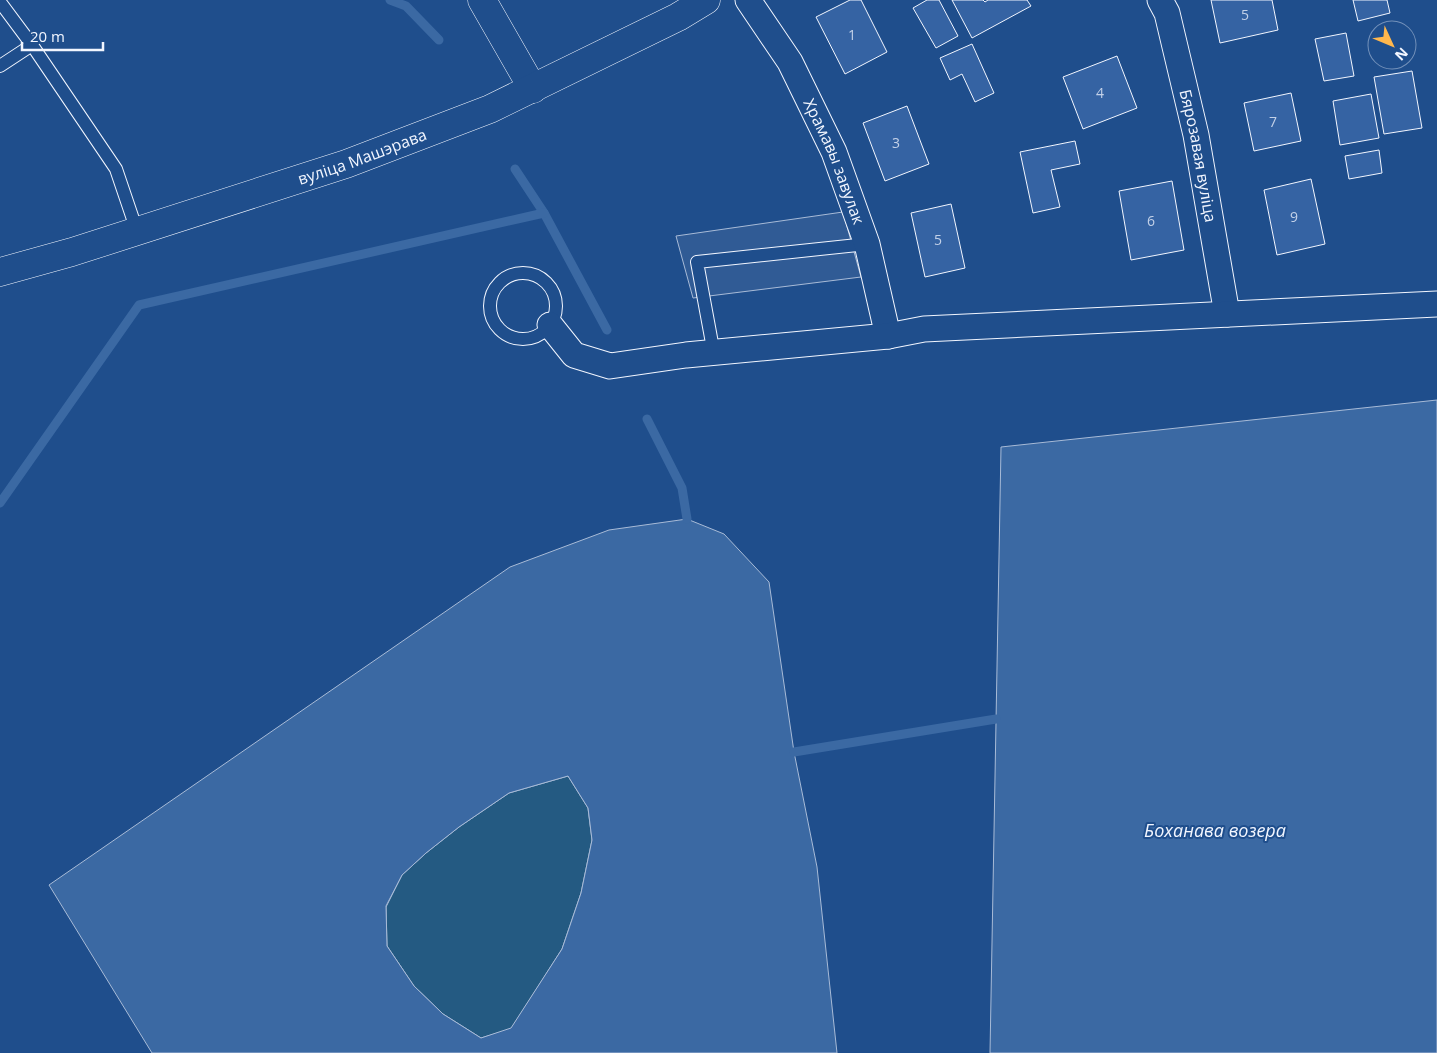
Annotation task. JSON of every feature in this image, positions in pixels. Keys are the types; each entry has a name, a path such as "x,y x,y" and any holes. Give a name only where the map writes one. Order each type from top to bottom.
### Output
{"street":[{"path":"482,0 533,89"},
{"name":"вуліца Машэрава","path":"0,272 72,252 346,164 490,109 678,17 706,0"},
{"name":"Храмавы завулак","path":"748,0 790,62 834,152 867,244 888,336"},
{"name":"Бярозавая вуліца","path":"1160,0 1167,13 1196,135 1227,314"},
{"path":"550,325 574,355 610,366 686,355 714,354 888,336 924,329 1437,304"}],"lane":[{"path":"0,2 116,168 137,231"},
{"path":"0,66 32,46"},
{"path":"714,354 697,262 867,244"},
{"path":"514,274 528,274 540,278 550,287 555,300 555,313 550,325 540,335 528,339 514,338 503,332 494,322 490,311 491,299 496,288 514,274"}],"shaded area":[{"path":"843,212 861,277 693,298 676,236"},
{"path":"568,776 588,808 592,840 581,893 562,949 511,1029 481,1038 443,1014 414,986 387,946 386,907 402,875 459,827 509,793"}],"water":[{"name":"Боханава возера","path":"1437,400 1437,1053 990,1053 1001,447"},
{"path":"687,519 724,534 769,582 794,752 817,867 837,1053 152,1053 49,885 510,567 609,530","holes":["568,776 588,808 592,840 581,893 562,949 511,1028 481,1038 443,1014 414,986 387,946 386,906 402,875 459,827 509,793"]}],"building":[{"path":"850,0 861,0 887,52 845,74 816,17"},
{"path":"927,0 939,0 958,36 936,48 913,8"},
{"path":"952,0 983,0 985,2 988,0 1027,0 1031,6 972,38"},
{"path":"1211,0 1272,0 1278,30 1220,43"},
{"path":"1353,0 1387,0 1390,13 1358,21"},
{"path":"1346,33 1354,76 1324,81 1315,39"},
{"path":"972,44 994,93 975,102 962,74 950,80 940,58"},
{"path":"1117,56 1137,108 1083,129 1063,77"},
{"path":"1412,71 1422,128 1384,134 1374,77"},
{"path":"1291,93 1301,141 1254,151 1244,103"},
{"path":"1371,94 1379,138 1340,145 1333,101"},
{"path":"907,106 929,164 885,181 863,123"},
{"path":"1075,141 1080,164 1051,170 1060,207 1033,213 1020,152"},
{"path":"1379,150 1382,173 1349,179 1345,156"},
{"path":"1311,179 1325,244 1277,255 1264,190"},
{"path":"1172,181 1184,250 1131,260 1119,191"},
{"path":"951,204 965,268 925,277 911,213"}],"waterway":[{"path":"390,0 406,6 439,40"},
{"path":"515,169 544,213 607,330"},
{"path":"0,503 139,305 544,213"},
{"path":"647,419 682,488 687,519"},
{"path":"794,752 996,719"}]}
